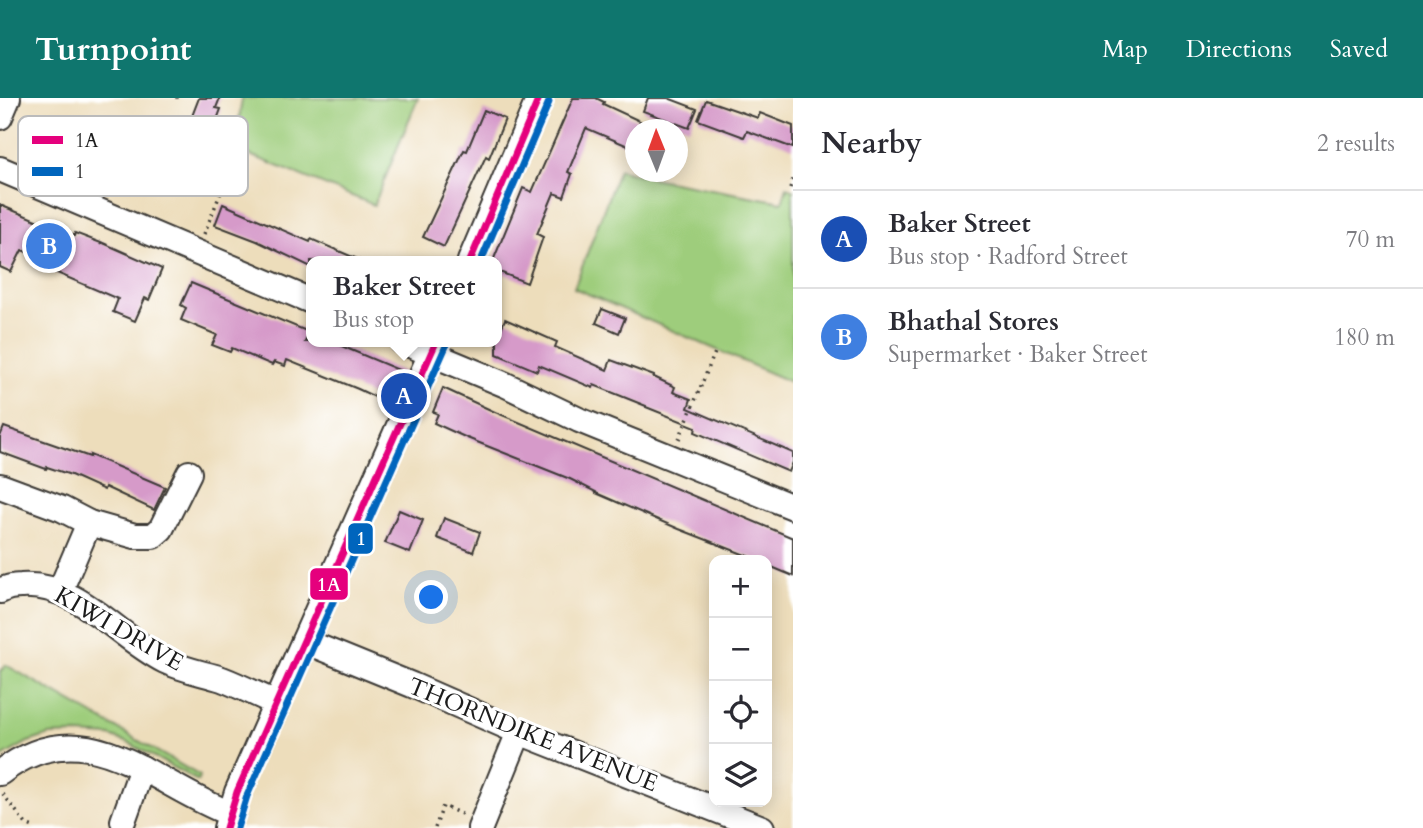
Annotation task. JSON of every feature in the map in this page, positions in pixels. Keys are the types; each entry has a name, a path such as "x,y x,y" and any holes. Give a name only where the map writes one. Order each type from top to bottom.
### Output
{"street":[{"path":"0,117 8,98"},
{"path":"472,256 539,98"},
{"path":"0,169 18,177"},
{"path":"64,196 306,300"},
{"path":"0,773 33,753 61,747 107,752 142,768 227,820 303,641 434,348 579,419 793,507"},
{"path":"0,486 62,509 89,523 135,536 153,536 161,529 189,473"},
{"path":"60,591 89,523"},
{"name":"KIWI DRIVE","path":"0,591 28,586 60,591 96,613 126,637 177,667 221,679 276,703"},
{"name":"THORNDIKE AVENUE","path":"303,641 747,825"},
{"path":"481,825 519,732"},
{"path":"123,821 142,768"}],"path":[{"path":"790,188 793,179"},
{"path":"196,252 219,196"},
{"path":"672,457 716,350"},
{"path":"0,789 26,824 36,828"},
{"path":"435,828 443,806 481,825"}],"green space":[{"path":"242,98 418,98 374,205 248,154 248,116 240,116"},
{"path":"619,169 625,171 625,182 673,182 782,202 787,187 793,190 793,383 574,288"},
{"path":"6,665 200,776 198,781 129,743 110,736 50,735 28,742 0,758 0,672"}],"building":[{"path":"199,98 220,98 216,108 221,109 218,116 192,116"},
{"path":"573,98 596,98 636,119 625,119 625,145 586,128 568,172 572,174 564,197 554,193 537,234 543,237 527,283 502,273 502,256 495,256 523,188 532,192"},
{"path":"648,98 668,98 697,109 689,128 688,119 665,119 643,111"},
{"path":"706,100 758,118 760,113 793,126 793,148 747,131 744,137 698,120"},
{"path":"484,110 505,119 489,158 486,156 444,247 423,237 464,150 467,151"},
{"path":"223,204 310,242 311,239 350,256 306,256 306,265 215,225"},
{"path":"0,205 74,236 75,233 101,242 162,269 149,300 145,298 135,321 113,312 118,299 50,270 53,263 22,250 11,272 0,267"},
{"path":"191,283 306,331 306,347 344,347 406,373 392,405 287,360 285,366 274,362 272,365 232,348 230,352 212,345 217,335 181,320 186,308 181,305"},
{"path":"602,309 625,318 619,333 596,323"},
{"path":"505,319 557,342 555,347 607,370 611,360 654,376 675,387 673,392 691,399 688,408 793,453 789,472 695,432 696,427 646,406 594,385 593,388 539,365 537,371 497,354 497,347 502,347 502,326"},
{"path":"443,388 793,538 793,576 772,567 772,555 745,555 679,529 570,479 434,423 438,414 433,412"},
{"path":"4,427 90,455 165,487 154,510 105,487 104,490 71,475 0,452 0,437"},
{"path":"399,510 423,520 410,553 385,543"},
{"path":"444,518 480,532 473,552 437,538"}],"transit line":[{"name":"1A","path":"472,256 539,98"},
{"name":"1","path":"483,256 549,102"},
{"name":"1A","path":"226,828 237,792 434,347"},
{"name":"1","path":"237,828 247,796 446,347"}],"place":[{"name":"Bhathal Stores","path":"49,246"},
{"name":"Baker Street","path":"404,396"}]}
